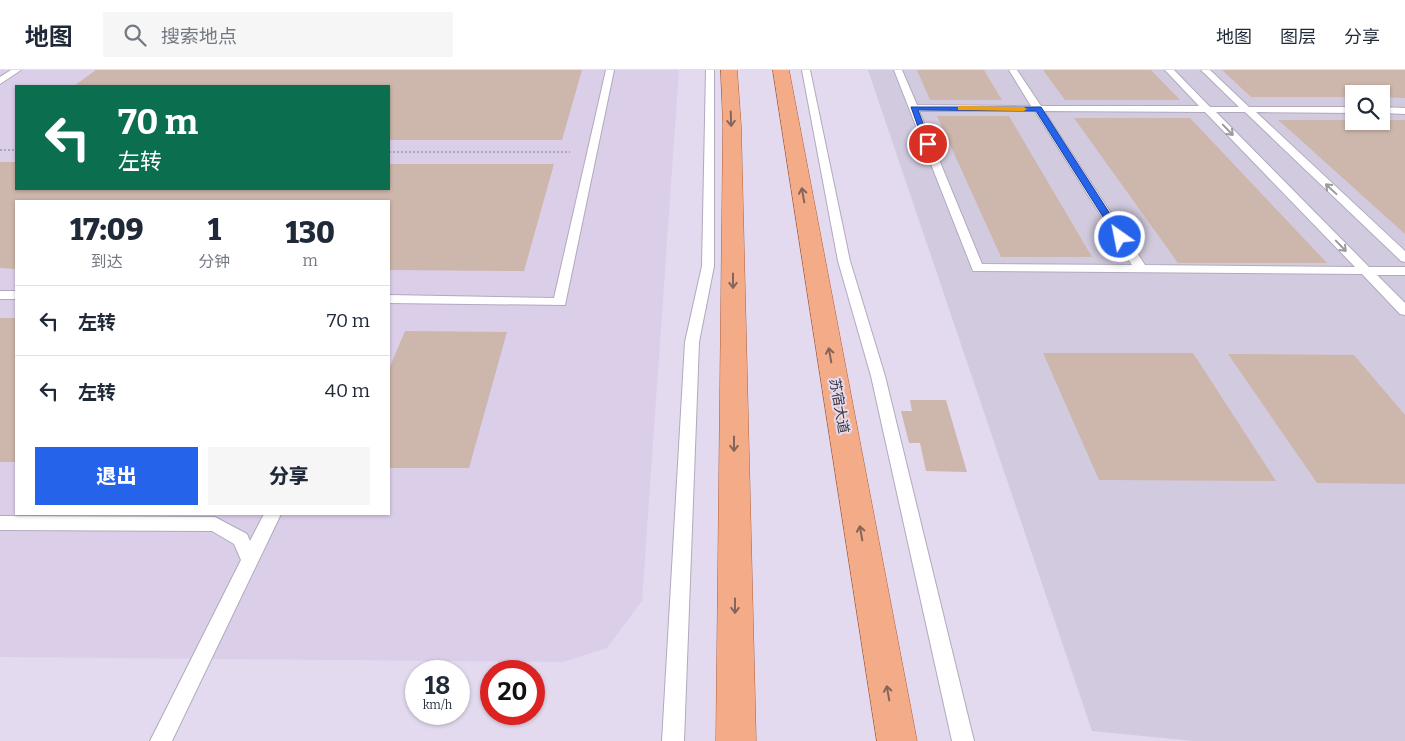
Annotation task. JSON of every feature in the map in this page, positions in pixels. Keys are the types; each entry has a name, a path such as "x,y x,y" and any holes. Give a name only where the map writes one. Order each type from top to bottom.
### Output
{"main road":[{"path":"729,70 732,135 736,741"},
{"name":"苏宿大道","path":"781,70 897,741"}],"lane":[{"path":"0,81 16,70"},
{"path":"390,299 560,302 610,70"},
{"path":"673,741 692,342 708,266 710,70"},
{"path":"806,70 844,261 878,376 963,741"},
{"path":"898,70 977,268 1405,270"},
{"path":"1013,70 1141,269"},
{"path":"1169,70 1405,311"},
{"path":"1205,70 1405,258"},
{"path":"913,108 1345,110"},
{"path":"1390,110 1405,110"},
{"path":"0,294 15,295"},
{"path":"161,741 272,515"},
{"path":"0,523 215,524 241,538 250,560"}],"path":[{"path":"0,150 15,150"},
{"path":"390,152 593,152"}],"shaded area":[{"path":"0,70 679,70 642,601 607,648 563,662 545,662 545,660 480,661 0,657"},
{"path":"868,70 1405,70 1405,741 1193,741 1092,731"}],"building":[{"path":"96,70 582,70 562,140 390,140 390,85 75,85"},
{"path":"917,70 984,70 1002,100 930,100"},
{"path":"1043,70 1151,70 1180,100 1065,100"},
{"path":"1222,70 1405,70 1405,98 1390,97 1390,85 1345,85 1345,97 1251,97"},
{"path":"937,116 1009,116 1092,257 1001,257"},
{"path":"1074,118 1190,118 1327,263 1178,263"},
{"path":"1278,120 1345,120 1345,130 1390,130 1390,120 1405,120 1405,234"},
{"path":"0,162 15,162 15,190 390,190 390,164 554,164 524,271 390,270 390,200 15,200 15,269 0,268"},
{"path":"0,318 15,318 15,462 0,462"},
{"path":"405,331 507,332 469,468 390,468 390,367"},
{"path":"1043,353 1193,353 1276,481 1099,480"},
{"path":"1228,354 1354,355 1405,415 1405,484 1317,483"},
{"path":"910,400 946,400 967,472 926,471 920,443 909,443 901,411 912,411"}],"slow traffic":[{"path":"960,109 1024,109"}],"route":[{"path":"928,144 913,108 1038,109 1120,237"}]}
